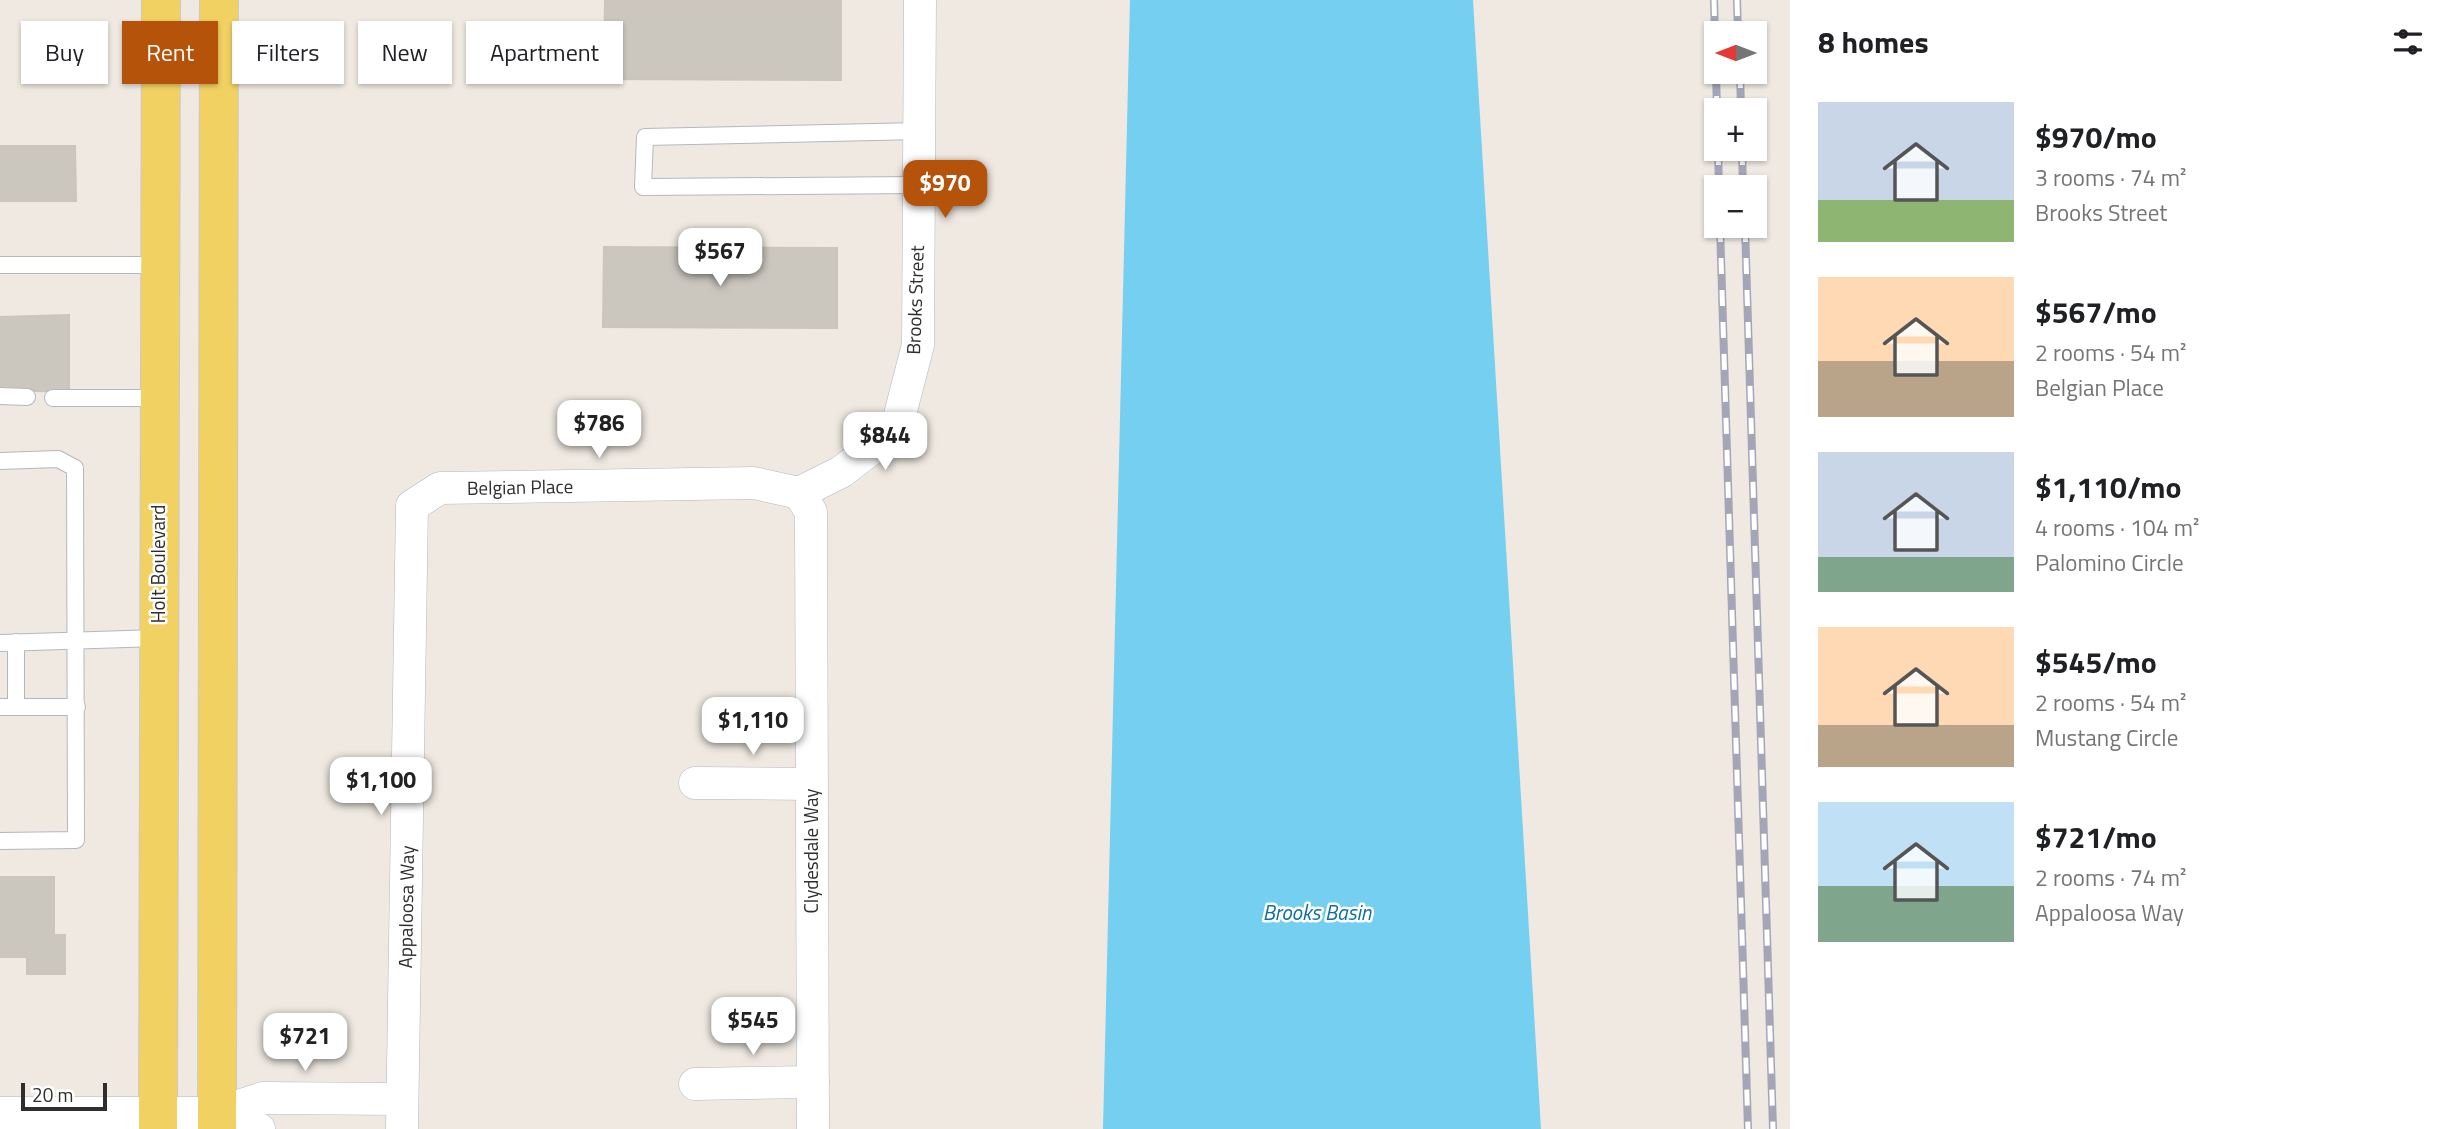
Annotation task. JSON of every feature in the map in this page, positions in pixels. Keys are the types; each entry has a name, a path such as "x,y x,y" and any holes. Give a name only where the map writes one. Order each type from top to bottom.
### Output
{"main road":[{"name":"Holt Boulevard","path":"158,1121 160,0"},
{"path":"217,1121 219,0"}],"street":[{"name":"Brooks Street","path":"799,493 841,472 896,430 918,345 920,0"},
{"name":"Belgian Place","path":"412,506 440,488 754,483 799,493"},
{"name":"Clydesdale Way","path":"799,493 811,512 813,1129"},
{"name":"Appaloosa Way","path":"217,1121 263,1098 402,1114 412,506"},
{"path":"695,783 811,784"},
{"path":"695,1084 813,1083"},
{"path":"0,1113 158,1121 217,1121 259,1129"}],"lane":[{"path":"918,185 643,187 645,137 919,131"},
{"path":"0,265 160,265"},
{"path":"0,396 27,397"},
{"path":"53,398 159,398"},
{"path":"0,461 58,459 75,468 77,641 76,841 0,841"},
{"path":"77,706 8,707 8,643 158,638"}],"water":[{"name":"Brooks Basin","path":"1130,0 1473,0 1541,1129 1103,1129"}],"building":[{"path":"605,0 841,0 841,80 623,79 623,21 605,21"},
{"path":"0,146 75,146 76,201 0,201"},
{"path":"604,247 837,248 837,328 603,327"},
{"path":"69,315 69,392 0,390 0,317"},
{"path":"0,877 54,877 54,935 65,935 65,974 27,974 27,957 0,957"}],"railway":[{"path":"1714,0 1717,98"},
{"path":"1737,0 1738,21"},
{"path":"1740,84 1741,98"},
{"path":"1718,161 1719,175"},
{"path":"1742,161 1743,175"},
{"path":"1720,238 1748,1129"},
{"path":"1745,238 1773,1129"}]}
